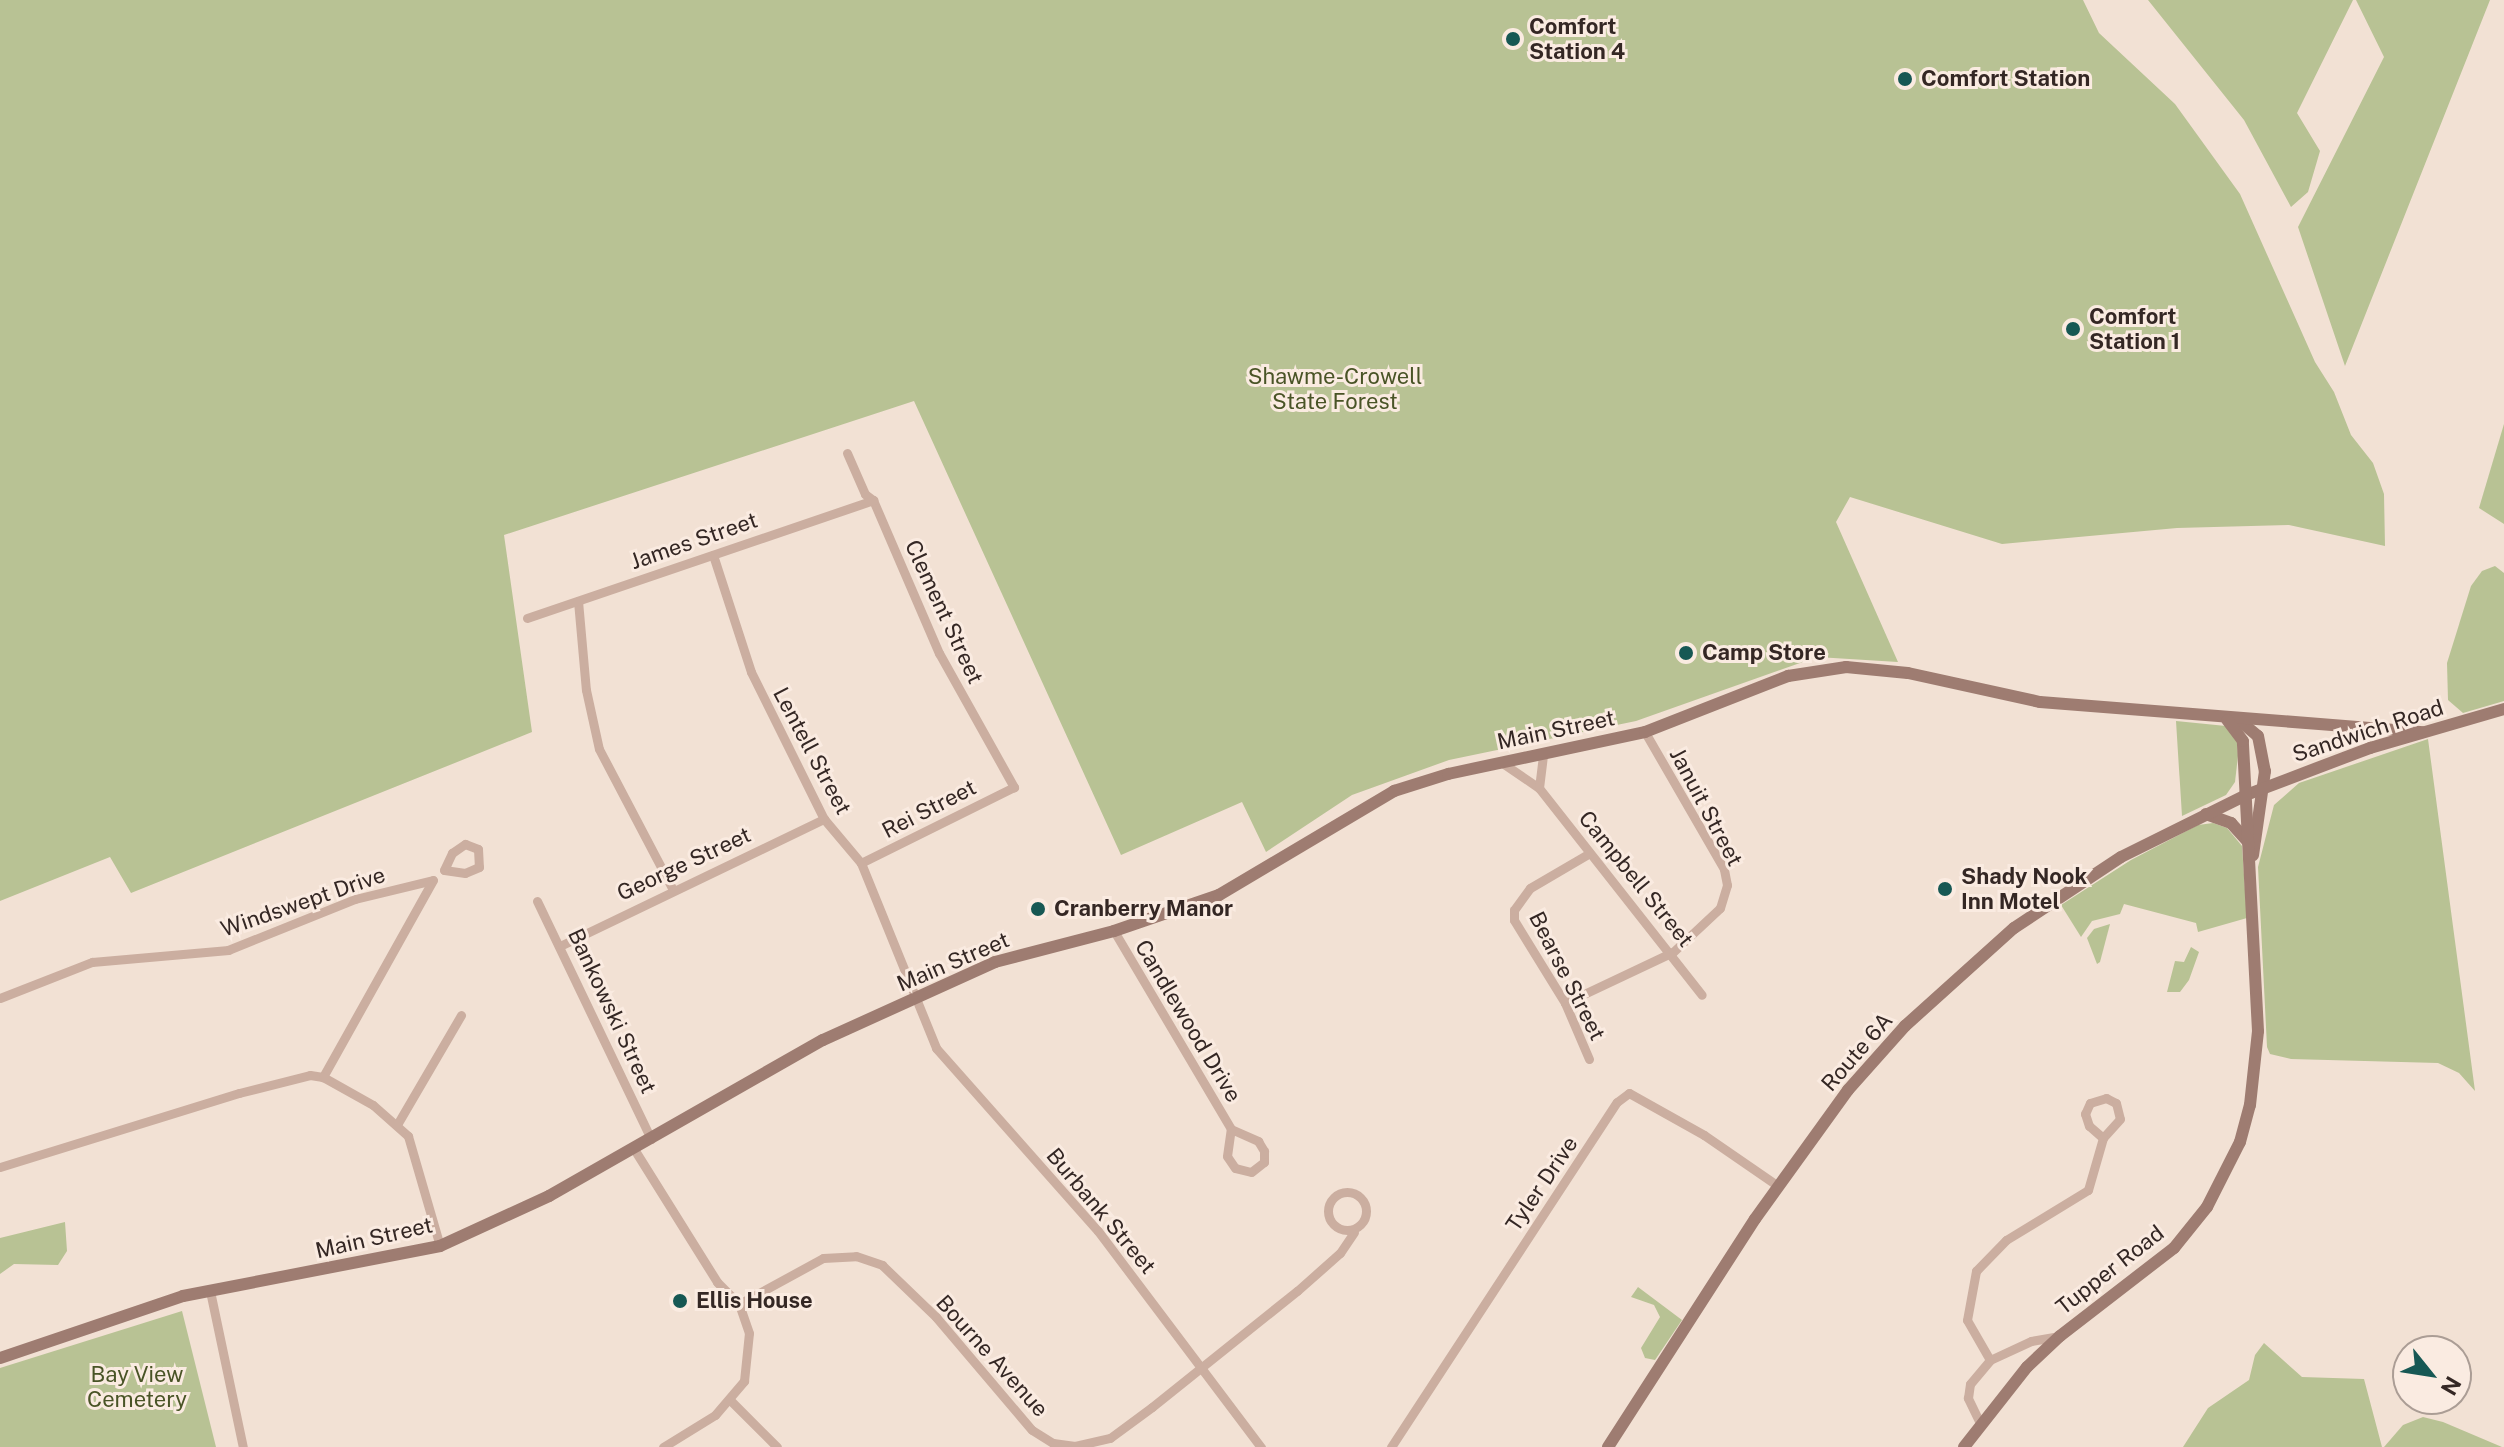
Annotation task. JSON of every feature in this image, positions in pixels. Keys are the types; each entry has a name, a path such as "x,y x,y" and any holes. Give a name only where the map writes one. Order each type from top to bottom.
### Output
{"main road":[{"name":"Main Street","path":"0,1358 117,1314 210,1291 440,1246 497,1223 634,1149 823,1040 995,962 1114,931 1219,895 1380,797 1419,782 1645,732 1745,689 1788,676 1846,667 1908,673 2040,702 2423,732"},
{"name":"Sandwich Road","path":"2246,795 2423,732 2504,709"},
{"path":"2230,719 2258,736 2265,787"},
{"path":"2230,719 2242,736 2246,795"},
{"name":"Tupper Road","path":"2251,866 2265,787"},
{"name":"Tupper Road","path":"1964,1447 1980,1423 2060,1336 2174,1248 2207,1207 2240,1142 2257,1061 2246,795"},
{"name":"Route 6A","path":"1608,1447 1778,1186 1848,1090 1938,994 2014,928 2081,881 2203,814 2246,795"},
{"path":"2203,814 2226,819 2248,842"}],"street":[{"name":"Clement Street","path":"847,453 865,494 873,500 939,653 1014,787"},
{"name":"James Street","path":"527,618 873,500"},
{"name":"Lentell Street","path":"713,555 751,672 824,819 861,863 913,1000"},
{"path":"578,601 586,690 599,749 672,888"},
{"name":"Januit Street","path":"1565,1003 1673,952 1720,908 1727,885 1724,869 1645,732"},
{"path":"1539,788 1543,753"},
{"name":"Campbell Street","path":"1501,762 1539,788 1673,952 1702,995"},
{"name":"Rei Street","path":"861,863 1014,787"},
{"name":"George Street","path":"562,945 672,888 824,819"},
{"name":"Bearse Street","path":"1589,1059 1565,1003 1538,966 1514,910 1530,888 1590,853"},
{"name":"Windswept Drive","path":"323,1077 433,880 444,870"},
{"name":"Windswept Drive","path":"0,998 92,962 228,950 355,899 433,880"},
{"name":"Bankowski Street","path":"537,901 562,945 559,950 568,972 651,1139"},
{"name":"Candlewood Drive","path":"1114,931 1231,1129 1258,1141 1264,1151 1264,1162 1251,1172 1235,1168 1227,1156 1231,1129"},
{"name":"Burbank Street","path":"913,1000 936,1048 963,1084 1098,1231 1203,1364 1261,1447"},
{"path":"398,1123 461,1015"},
{"path":"0,1167 225,1097 310,1075 323,1077 398,1123 408,1136 440,1246"},
{"name":"Tyler Drive","path":"1391,1447 1617,1102 1629,1093 1704,1135 1778,1186"},
{"path":"1990,1360 1967,1320 1976,1271 2006,1240 2088,1190 2103,1138 2118,1124 2121,1113 2112,1100 2101,1098 2090,1103 2085,1114 2089,1126 2103,1138"},
{"path":"634,1149 717,1282 739,1304 750,1359 744,1381 731,1401 663,1447"},
{"path":"1340,1192 1359,1196 1365,1206 1354,1232 1342,1232 1332,1221 1334,1197 1340,1192"},
{"name":"Bourne Avenue","path":"739,1304 823,1258 856,1256 882,1265 936,1317 1032,1430 1053,1443 1075,1446 1110,1438 1297,1291 1340,1253 1354,1232"},
{"path":"210,1291 243,1447"},
{"path":"1980,1423 1968,1398 1970,1384 1990,1360 2031,1341 2060,1336"},
{"path":"731,1401 777,1447"}],"green space":[{"name":"Shawme-Crowell State Forest","path":"0,0 2083,0 2099,33 2175,104 2240,194 2315,362 2334,392 2351,435 2373,463 2384,494 2385,546 2289,525 2177,528 2002,544 1850,497 1836,522 1898,662 1817,657 1636,721 1449,760 1352,795 1266,852 1242,802 1121,855 914,401 504,535 532,732 131,893 110,857 0,901"},
{"path":"2148,0 2353,0 2297,113 2320,151 2308,192 2291,207 2244,120"},
{"path":"2356,0 2490,0 2345,366 2298,227 2384,57"},
{"path":"2504,424 2504,524 2479,508"},
{"path":"2495,566 2504,573 2504,701 2463,713 2448,700 2447,663 2471,586 2482,571"},
{"path":"2176,721 2226,726 2237,739 2235,782 2226,795 2182,816"},
{"path":"2428,739 2475,1091 2459,1073 2438,1063 2291,1059 2270,1054 2267,1047 2258,867 2274,805 2299,783"},
{"path":"2213,823 2227,828 2242,846 2247,918 2198,932 2196,923 2124,904 2120,914 2092,921 2081,937 2061,905 2131,860 2198,825"},
{"path":"2110,924 2097,964 2087,938 2094,929"},
{"path":"2191,947 2199,952 2189,980 2180,992 2167,992 2175,961 2184,962"},
{"path":"65,1222 67,1251 58,1265 14,1264 0,1274 0,1238"},
{"path":"1638,1287 1682,1320 1655,1360 1645,1358 1641,1348 1660,1317 1654,1305 1631,1297"},
{"name":"Bay View Cemetery","path":"182,1311 216,1447 0,1447 0,1368"},
{"path":"2264,1343 2302,1377 2364,1379 2382,1447 2183,1447 2208,1408 2249,1380 2255,1355"},
{"path":"2423,1417 2443,1422 2502,1447 2384,1447 2403,1425"}],"place":[{"name":"Comfort Station 4","path":"1513,39"},
{"name":"Comfort Station","path":"1905,79"},
{"name":"Comfort Station 1","path":"2073,329"},
{"name":"Camp Store","path":"1686,653"},
{"name":"Shady Nook Inn Motel","path":"1945,889"},
{"name":"Cranberry Manor","path":"1038,909"},
{"name":"Ellis House","path":"680,1301"}]}
